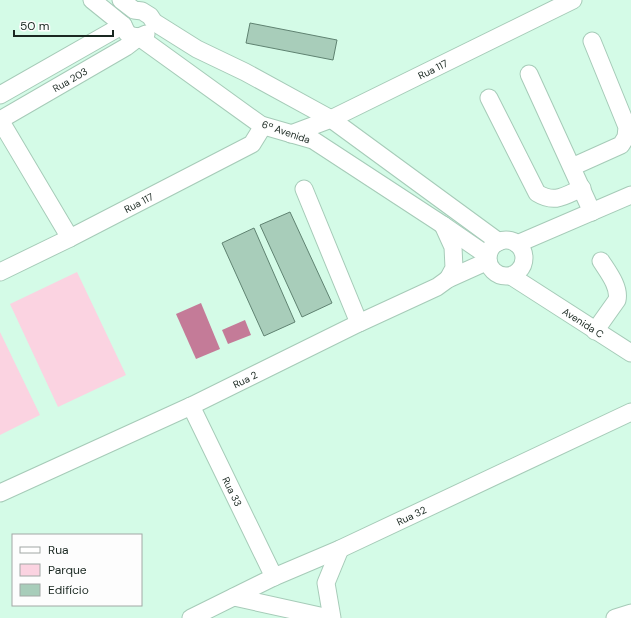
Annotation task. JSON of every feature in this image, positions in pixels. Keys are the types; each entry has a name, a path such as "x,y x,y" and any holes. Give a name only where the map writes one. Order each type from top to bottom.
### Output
{"street":[{"name":"6ª Avenida","path":"92,0 123,25 127,33 132,36 139,37 261,125 313,140 443,225 488,259"},
{"name":"Rua 117","path":"291,134 331,119 573,0"},
{"path":"123,25 127,16 127,5 145,12 154,22 197,49 245,72 331,119 499,242"},
{"name":"Rua 203","path":"0,120 126,47 139,37 151,32 154,22"},
{"name":"Rua 203","path":"0,95 123,25"},
{"path":"572,167 621,145 629,138 627,127 592,41"},
{"path":"529,74 592,212"},
{"path":"489,98 537,193 546,199 558,198 582,188"},
{"path":"313,140 331,119"},
{"path":"0,120 70,238"},
{"name":"Rua 117","path":"0,272 70,238 252,144 260,132 261,125"},
{"path":"304,189 359,323"},
{"path":"517,244 631,196"},
{"path":"443,225 453,247 454,268 448,279"},
{"path":"524,264 518,272 511,276 499,276 492,270 488,259 492,248 499,242 505,240 517,244 524,253 524,264 537,292"},
{"name":"Rua 2","path":"0,493 191,406 359,323 437,287 448,279 488,259"},
{"path":"595,331 617,300 619,294 601,261"},
{"name":"Avenida C","path":"511,276 631,353"},
{"name":"Rua 33","path":"191,406 274,577"},
{"name":"Rua 32","path":"194,617 274,577 340,549 631,412"},
{"path":"332,618 326,583 340,549"},
{"path":"234,597 329,618"},
{"path":"615,618 631,614"}],"green space":[{"path":"77,272 126,375 58,407 10,304"},
{"path":"0,332 40,415 0,435"}],"shaded area":[{"path":"201,303 220,349 196,359 176,314"},
{"path":"245,320 251,335 228,344 222,330"}],"building":[{"path":"250,23 337,40 333,60 246,43"},
{"path":"290,212 332,303 302,317 260,225"},
{"path":"254,228 295,322 264,336 222,243"}]}
